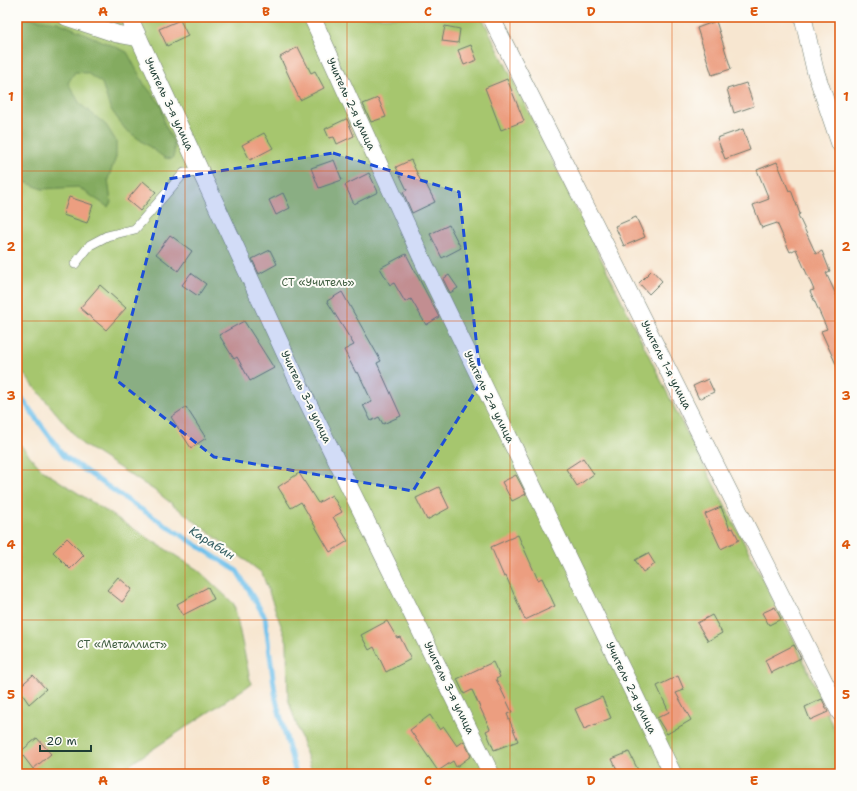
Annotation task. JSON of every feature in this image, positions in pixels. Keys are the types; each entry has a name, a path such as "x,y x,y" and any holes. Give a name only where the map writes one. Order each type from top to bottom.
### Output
{"street":[{"path":"66,17 117,34 139,38"},
{"name":"Учитель 3-я улица","path":"129,17 307,401 491,774"},
{"name":"Учитель 2-я улица","path":"312,17 424,263 673,774"},
{"name":"Учитель 1-я улица","path":"491,17 840,713"},
{"path":"803,17 815,70 840,144"}],"lane":[{"path":"76,264 90,245 107,236 135,229 184,173 201,172"}],"highlighted area":[{"path":"333,153 459,192 481,382 413,491 214,457 115,379 168,179"}],"green space":[{"name":"СТ «Учитель»","path":"17,17 482,17 685,429 792,635 840,742 840,774 313,774 288,699 287,642 262,573 154,490 82,444 17,366"},
{"path":"17,17 58,22 127,52 144,84 162,106 164,123 174,143 174,154 172,159 165,158 125,129 110,108 102,83 87,73 75,72 68,83 80,104 106,125 116,141 116,157 108,179 111,202 108,207 78,187 42,189 25,182 17,174"},
{"path":"92,17 119,17 119,24"},
{"name":"СТ «Металлист»","path":"17,441 42,470 198,570 234,604 251,684 129,765 137,774 17,774"}],"building":[{"path":"180,20 188,36 167,46 159,29"},
{"path":"716,21 731,69 712,75 697,28"},
{"path":"445,26 460,29 458,43 442,41"},
{"path":"471,45 477,60 464,65 458,50"},
{"path":"298,47 311,73 315,71 324,88 300,100 280,57"},
{"path":"507,79 524,121 501,130 485,88"},
{"path":"746,83 754,106 734,113 727,89"},
{"path":"378,98 386,117 371,122 363,104"},
{"path":"346,119 354,136 337,144 334,137 329,138 325,129"},
{"path":"743,129 750,150 725,159 717,138"},
{"path":"264,133 273,148 250,160 242,145"},
{"path":"334,160 342,180 319,188 311,168"},
{"path":"411,160 422,184 425,182 435,202 412,213 403,192 407,190 396,167"},
{"path":"777,162 789,191 791,190 800,214 798,215 816,254 822,251 830,271 826,273 840,303 840,373 821,331 827,329 810,291 814,290 796,249 790,252 777,223 762,228 753,205 769,199 757,170"},
{"path":"369,173 378,192 354,204 345,185"},
{"path":"143,181 156,192 140,211 127,200"},
{"path":"283,193 290,208 276,215 269,200"},
{"path":"69,197 93,205 87,223 63,215"},
{"path":"636,217 645,237 624,246 615,226"},
{"path":"449,225 461,248 442,258 430,234"},
{"path":"170,235 192,251 178,271 156,254"},
{"path":"270,250 277,264 259,274 252,259"},
{"path":"406,254 439,317 426,325 411,299 405,302 394,283 390,285 380,268"},
{"path":"652,270 662,281 649,294 639,283"},
{"path":"191,273 206,284 198,296 182,285"},
{"path":"449,275 458,288 450,293 443,279"},
{"path":"100,285 126,308 106,330 80,308"},
{"path":"342,292 381,361 377,363 401,416 383,424 379,417 371,421 363,405 372,402 358,372 356,373 344,350 354,345 327,301"},
{"path":"244,321 274,368 250,381 237,357 234,359 219,335"},
{"path":"708,379 714,392 699,399 693,386"},
{"path":"186,407 206,438 191,448 171,417"},
{"path":"583,458 594,474 577,486 566,469"},
{"path":"299,473 318,503 332,495 342,512 333,517 348,541 330,552 301,502 291,508 278,487"},
{"path":"516,475 526,494 512,501 502,482"},
{"path":"439,487 449,508 427,520 416,498"},
{"path":"721,507 730,529 733,528 739,540 721,549 705,514"},
{"path":"518,535 538,580 542,578 555,606 525,620 506,576 504,577 491,547"},
{"path":"67,538 84,555 70,569 53,552"},
{"path":"648,553 655,564 643,572 635,560"},
{"path":"118,577 132,589 122,602 107,590"},
{"path":"208,587 214,599 183,615 177,604"},
{"path":"775,607 781,619 769,625 762,613"},
{"path":"712,615 722,633 708,641 697,623"},
{"path":"387,621 397,638 400,637 411,659 386,672 374,647 369,650 361,635"},
{"path":"794,645 801,658 771,673 765,660"},
{"path":"493,662 500,677 496,679 512,712 507,714 518,741 494,750 486,731 490,729 472,690 464,694 457,679"},
{"path":"33,675 46,689 29,704 18,688"},
{"path":"678,676 684,690 676,693 691,720 667,734 657,718 669,712 657,686"},
{"path":"602,697 611,718 584,729 575,709"},
{"path":"822,699 828,712 810,720 805,707"},
{"path":"430,715 440,730 444,727 457,746 464,741 471,756 456,767 453,761 438,771 410,730"},
{"path":"37,738 51,754 33,769 20,752"},
{"path":"629,752 640,774 619,774 612,759"}],"waterway":[{"name":"Карабин","path":"17,392 64,456 136,506 237,571 265,617 276,700 296,774"}]}
